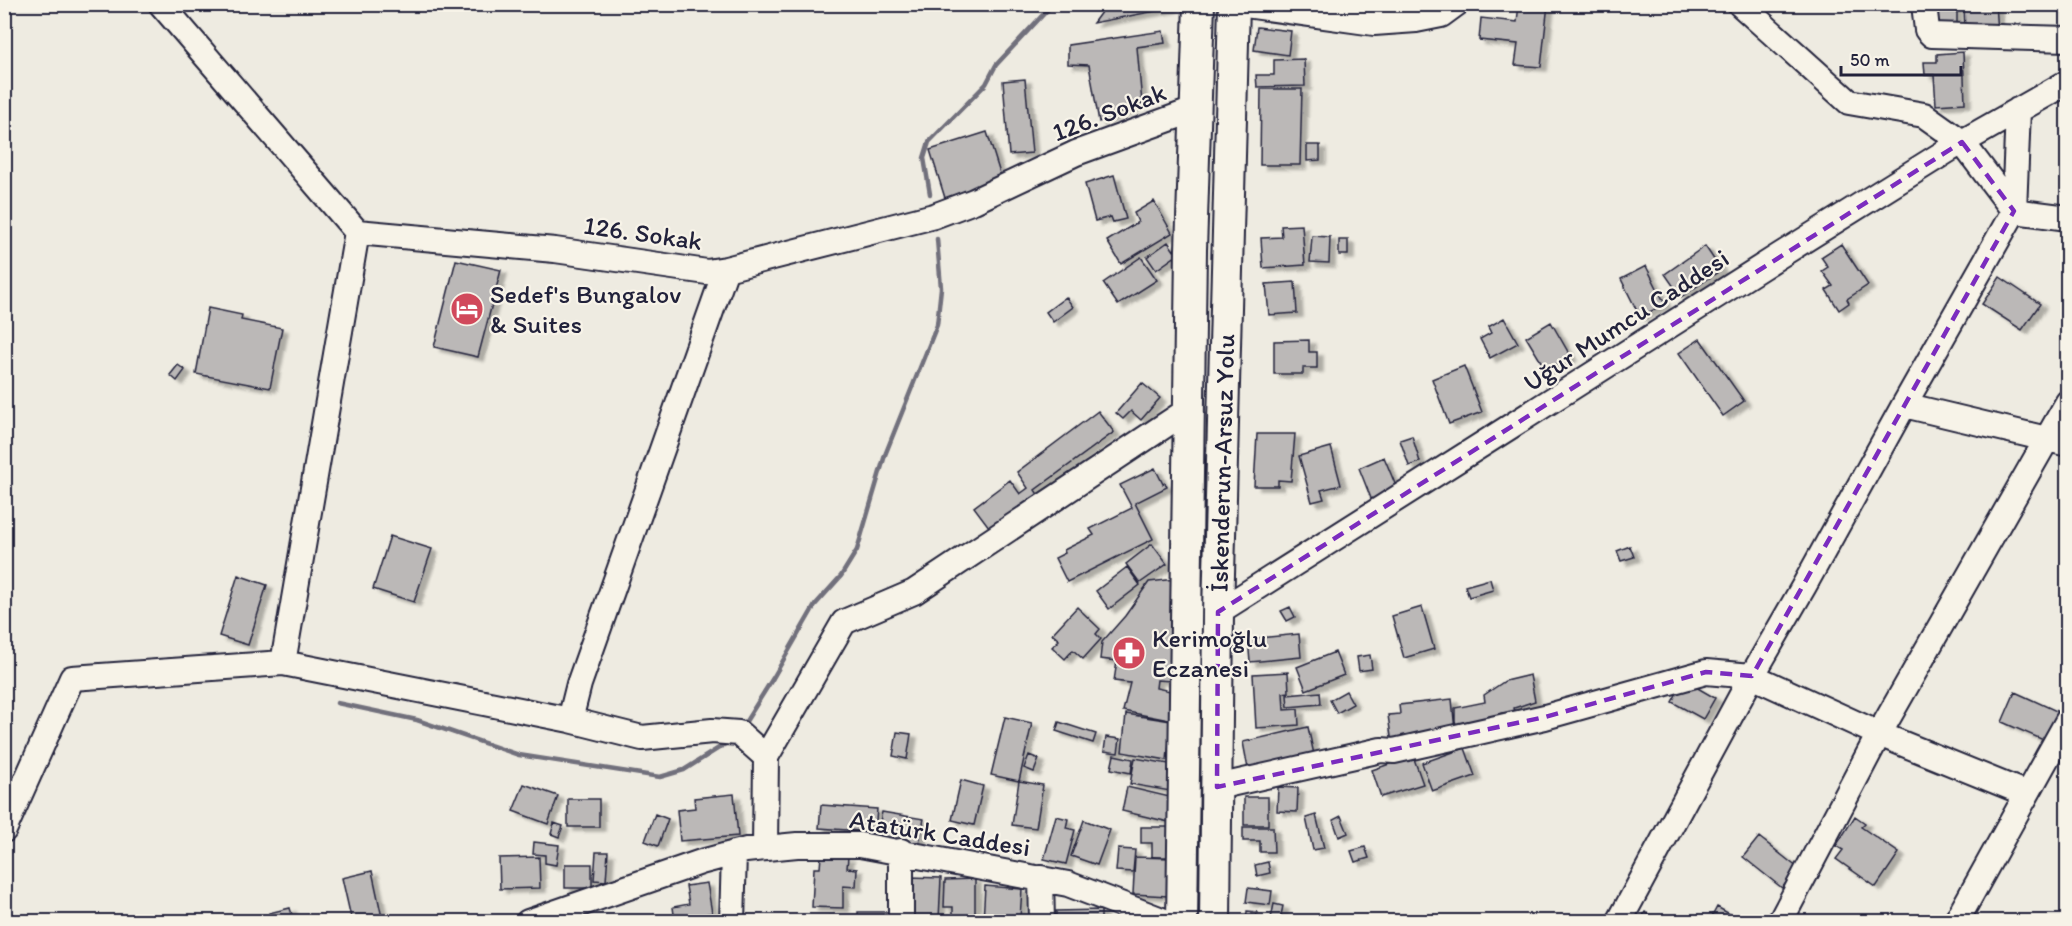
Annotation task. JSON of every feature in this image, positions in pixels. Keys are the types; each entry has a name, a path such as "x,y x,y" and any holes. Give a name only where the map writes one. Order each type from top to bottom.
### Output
{"main road":[{"name":"İskenderun-Arsuz Yolu","path":"1182,921 1188,410 1194,110 1199,4"},
{"name":"İskenderun-Arsuz Yolu","path":"1215,921 1218,612 1236,4"}],"street":[{"path":"161,4 357,232 283,663"},
{"path":"1236,4 1374,23 1389,14 1441,15 1456,4"},
{"path":"1740,4 1849,102 1924,115 1962,142 2014,211 2067,218"},
{"path":"1924,4 1927,30 1932,35 2067,39"},
{"name":"Uğur Mumcu Caddesi","path":"1218,612 1962,142 2065,85"},
{"name":"126. Sokak","path":"357,232 555,250 707,272 934,216 974,201 1076,153 1194,110"},
{"path":"1619,921 1752,676 2014,211 2018,110"},
{"path":"570,720 583,673 726,269"},
{"path":"1780,921 1879,734 2058,441 2067,402"},
{"path":"1904,405 2058,441"},
{"path":"765,848 766,757 844,622 914,592 1188,410"},
{"path":"4,830 72,678 283,663 570,720 642,738 712,731 739,733 766,757"},
{"path":"1216,787 1381,750 1394,751 1534,720 1706,672 1752,676 1879,734 2027,794"},
{"path":"1956,921 2067,720"},
{"name":"Atatürk Caddesi","path":"528,921 700,862 734,853 797,845 860,845 1041,878 1068,884 1167,921"},
{"path":"901,851 902,921"},
{"path":"732,921 734,853"},
{"path":"1041,878 1042,921"}],"highlighted area":[{"path":"1962,142 2014,211 1752,676 1706,672 1545,717 1217,787 1218,612"}],"building":[{"path":"1107,4 1172,4 1171,8 1093,23"},
{"path":"1519,4 1548,4 1541,67 1515,65 1518,44 1479,40 1481,18 1517,22"},
{"path":"1930,4 1957,4 1957,23 1963,23 1963,32 1930,32"},
{"path":"1964,4 1996,4 1998,32 1965,33"},
{"path":"1257,27 1291,31 1288,55 1254,50"},
{"path":"1163,31 1165,43 1137,47 1142,103 1099,122 1089,65 1068,64 1068,45"},
{"path":"1963,52 1965,103 1936,105 1934,75 1925,75 1924,62 1937,62 1937,54"},
{"path":"1304,59 1305,86 1257,87 1256,75 1274,75 1274,60"},
{"path":"1025,79 1032,153 1009,155 1003,81"},
{"path":"1261,89 1302,89 1300,165 1260,165"},
{"path":"987,132 1002,180 945,198 930,150"},
{"path":"1307,145 1320,145 1320,160 1307,161"},
{"path":"1114,175 1126,219 1113,222 1111,217 1095,221 1085,184"},
{"path":"1154,201 1172,233 1121,264 1107,241 1138,222 1134,213"},
{"path":"1302,225 1305,265 1263,268 1261,238 1282,237 1281,226"},
{"path":"1312,236 1330,237 1329,263 1310,262"},
{"path":"1339,240 1348,240 1348,255 1339,255"},
{"path":"1168,242 1177,255 1156,270 1147,257"},
{"path":"1841,244 1868,285 1847,299 1849,303 1839,310 1826,290 1833,286 1822,271 1828,267 1821,257"},
{"path":"1705,246 1721,270 1681,297 1665,274"},
{"path":"1141,257 1157,280 1118,305 1103,283"},
{"name":"Sedef's Bungalov & Suites","path":"456,260 501,270 478,357 434,347"},
{"path":"1646,266 1665,304 1640,317 1621,279"},
{"path":"2000,277 2040,304 2022,330 1982,304"},
{"path":"1295,282 1297,313 1269,315 1266,284"},
{"path":"1066,297 1073,307 1053,322 1046,312"},
{"path":"208,308 242,315 241,320 282,328 270,388 196,374"},
{"path":"1504,318 1518,343 1490,358 1480,339 1491,333 1488,327"},
{"path":"1551,322 1571,357 1546,370 1526,337"},
{"path":"1700,339 1744,401 1723,416 1679,353"},
{"path":"1309,340 1309,352 1317,352 1317,368 1303,368 1303,374 1274,374 1274,341"},
{"path":"178,365 185,370 177,381 170,375"},
{"path":"1464,366 1482,412 1449,424 1432,379"},
{"path":"1142,383 1160,398 1141,420 1131,411 1123,419 1116,413"},
{"path":"1098,411 1114,432 1035,490 1039,496 992,531 974,507 1010,480 1020,494 1028,488 1017,472"},
{"path":"1257,434 1295,434 1291,481 1278,480 1278,486 1254,486"},
{"path":"1412,436 1420,462 1409,466 1400,440"},
{"path":"1331,447 1341,485 1321,490 1324,499 1312,502 1299,456"},
{"path":"1384,457 1398,491 1372,501 1359,468"},
{"path":"1155,468 1167,487 1135,503 1153,539 1067,582 1055,558 1065,553 1064,550 1094,535 1090,529 1132,508 1120,485"},
{"path":"390,536 432,549 414,602 373,589"},
{"path":"1152,544 1167,564 1140,583 1126,564"},
{"path":"1630,546 1634,557 1621,561 1617,551"},
{"path":"1127,567 1140,585 1109,609 1096,591"},
{"path":"238,575 267,585 248,645 219,636"},
{"path":"1175,579 1171,681 1157,680 1156,688 1175,692 1169,720 1123,711 1130,683 1114,681 1117,661 1100,659 1102,642 1125,616 1149,582"},
{"path":"1490,579 1493,590 1469,597 1465,586"},
{"path":"1077,607 1100,629 1096,634 1101,639 1083,659 1073,650 1065,659 1052,647 1059,640 1052,634"},
{"path":"1290,607 1295,617 1287,621 1281,611"},
{"path":"1422,607 1434,649 1404,658 1392,616"},
{"path":"1299,634 1301,657 1250,662 1248,639"},
{"path":"1335,652 1344,675 1306,690 1297,667"},
{"path":"1370,655 1372,669 1359,671 1357,657"},
{"path":"1288,672 1289,692 1283,693 1284,710 1298,709 1299,725 1256,728 1253,674"},
{"path":"1530,675 1535,701 1514,708 1517,720 1461,731 1455,722 1455,708 1485,702 1484,695 1505,681"},
{"path":"1684,680 1715,698 1703,719 1672,702"},
{"path":"1346,691 1353,704 1337,713 1330,700"},
{"path":"1320,692 1321,704 1288,707 1287,695"},
{"path":"2015,692 2061,713 2048,742 2002,722"},
{"path":"1452,699 1455,731 1392,744 1388,715 1400,714 1399,705"},
{"path":"1126,714 1171,721 1167,760 1122,752"},
{"path":"1005,717 1032,723 1019,781 991,775"},
{"path":"1059,722 1096,734 1093,743 1056,731"},
{"path":"1308,727 1315,759 1249,774 1243,742"},
{"path":"897,732 911,734 907,759 893,756"},
{"path":"1106,737 1120,739 1118,753 1104,751"},
{"path":"1465,748 1475,776 1432,791 1422,763"},
{"path":"1029,755 1039,759 1034,772 1024,768"},
{"path":"1114,755 1133,759 1131,773 1111,769"},
{"path":"1413,756 1423,784 1381,797 1372,770"},
{"path":"1135,758 1175,765 1170,791 1130,784"},
{"path":"961,780 983,786 974,825 952,820"},
{"path":"1019,781 1043,785 1036,828 1012,825"},
{"path":"524,784 558,796 548,824 513,811"},
{"path":"1127,787 1174,798 1169,822 1122,811"},
{"path":"1278,787 1298,788 1297,812 1277,811"},
{"path":"734,794 738,836 680,841 677,810 695,808 694,798"},
{"path":"1244,797 1268,797 1268,825 1244,825"},
{"path":"568,799 599,799 599,827 568,827"},
{"path":"821,805 877,809 875,832 819,828"},
{"path":"882,812 924,819 919,843 877,836"},
{"path":"655,814 668,819 658,846 645,841"},
{"path":"1316,815 1324,848 1313,850 1306,818"},
{"path":"1056,816 1068,819 1066,828 1075,830 1066,864 1044,859"},
{"path":"1341,816 1348,833 1339,837 1333,820"},
{"path":"1855,816 1865,823 1861,827 1899,853 1876,887 1836,859 1843,850 1836,846"},
{"path":"1084,820 1110,830 1097,865 1071,856"},
{"path":"554,823 563,826 559,837 551,834"},
{"path":"1141,827 1170,827 1170,857 1152,857 1152,843 1141,843"},
{"path":"1243,827 1273,827 1274,852 1260,852 1260,841 1243,841"},
{"path":"1759,837 1798,868 1782,888 1743,857"},
{"path":"534,842 559,845 556,865 545,863 545,855 533,854"},
{"path":"1365,847 1369,858 1355,862 1351,851"},
{"path":"1118,849 1135,850 1133,872 1116,871"},
{"path":"596,852 608,852 606,881 594,880"},
{"path":"821,856 848,857 847,868 857,869 856,887 843,886 843,908 812,907 814,868 820,868"},
{"path":"539,857 540,888 500,889 499,858"},
{"path":"1135,857 1171,858 1168,896 1133,894"},
{"path":"1268,862 1270,873 1257,876 1255,865"},
{"path":"565,864 592,864 592,888 565,888"},
{"path":"372,871 383,922 352,922 342,878"},
{"path":"910,877 941,878 939,919 908,922"},
{"path":"975,879 975,915 953,916 953,907 944,907 945,880"},
{"path":"707,883 712,913 695,915 696,920 675,922 673,907 689,904 686,886"},
{"path":"985,886 1022,889 1020,918 1031,919 1030,922 983,922"},
{"path":"1248,888 1272,891 1270,905 1246,902"},
{"path":"1274,904 1283,906 1280,920 1271,918"},
{"path":"1717,907 1744,922 1709,922"},
{"path":"290,908 293,918 308,915 310,922 271,922 269,913"},
{"path":"1101,910 1101,922 1056,922 1056,911"},
{"path":"1247,911 1257,912 1256,918 1283,922 1246,922"},
{"path":"858,912 890,912 890,922 858,922"},
{"path":"1645,912 1662,922 1640,922"},
{"path":"829,916 841,916 841,922 829,922"}],"waterway":[{"path":"930,194 924,158 929,142 986,84 996,65 1053,4"},
{"path":"743,726 815,605 841,576 857,550 885,455 937,325 941,288 937,239"},
{"path":"337,703 417,720 519,755 660,777 684,770 730,741"}],"place":[{"name":"Sedef's Bungalov & Suites","path":"467,309"},
{"name":"Kerimoğlu Eczanesi","path":"1129,653"}]}
